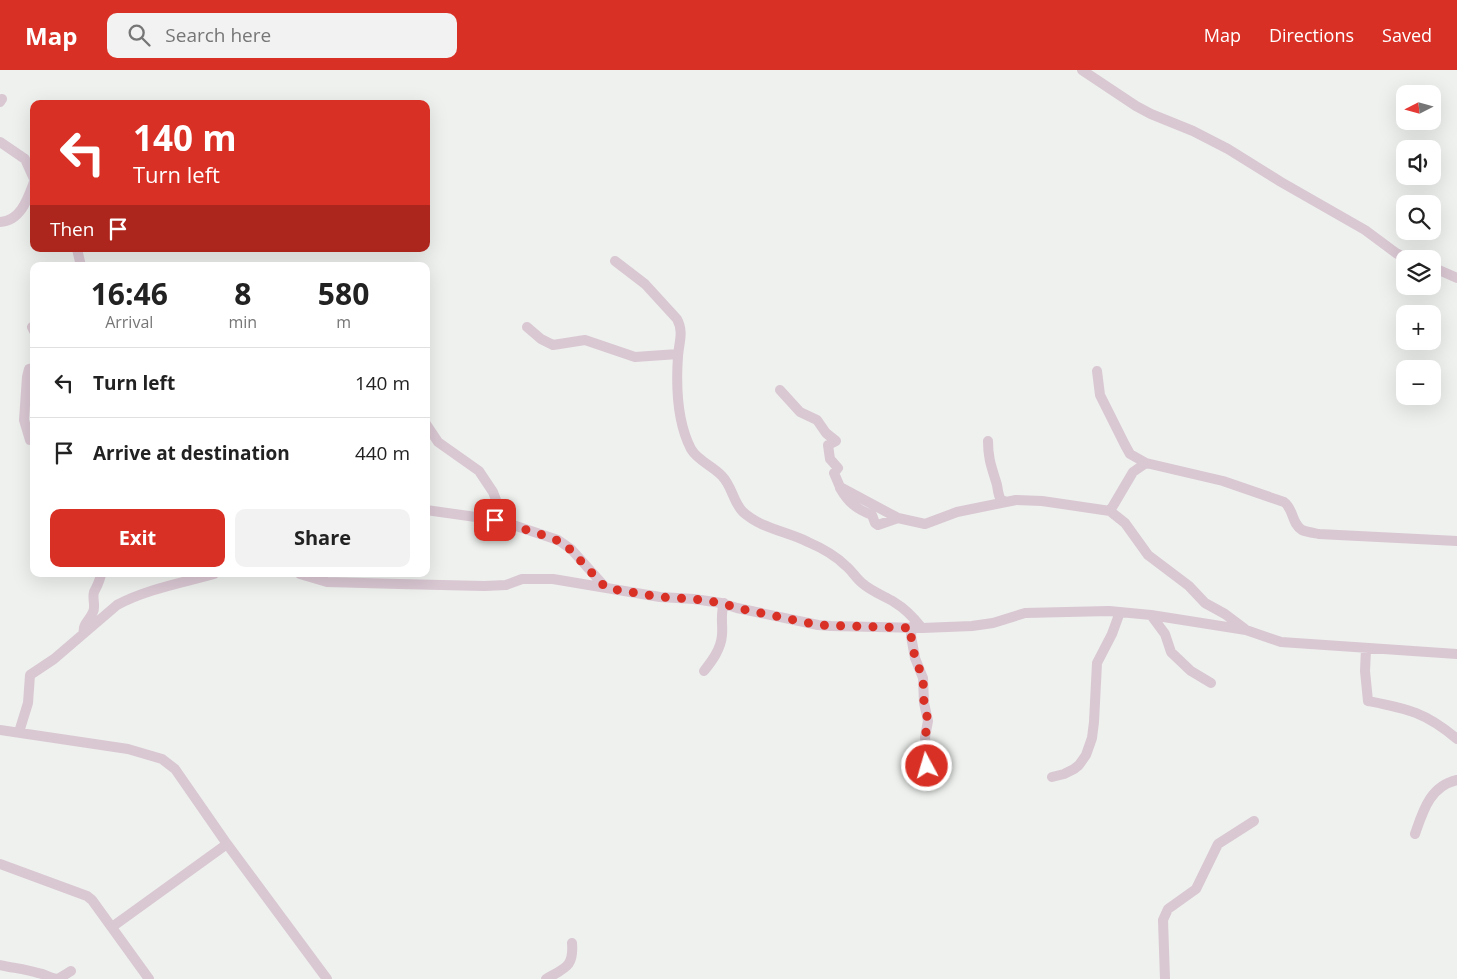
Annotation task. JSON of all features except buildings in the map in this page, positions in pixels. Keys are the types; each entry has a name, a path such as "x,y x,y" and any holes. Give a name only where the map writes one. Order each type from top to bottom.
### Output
{"street":[{"path":"1082,70 1136,106 1228,149 1281,182 1357,225 1396,253"},
{"path":"0,142 25,159 30,171"},
{"path":"0,222 10,219 25,207 30,193"},
{"path":"616,261 645,284 677,319 681,330 678,354 679,400 682,422 692,450 724,478 732,496 743,512 768,528 808,541 832,555 846,566 862,584 896,603 912,615 917,628"},
{"path":"1441,271 1457,278"},
{"path":"527,327 542,340 553,345 584,340 635,357 678,354"},
{"path":"30,369 26,377 24,420 30,440"},
{"path":"1098,371 1100,396 1124,445 1130,454 1146,463 1224,481 1284,502 1290,508 1294,520 1302,530 1328,534 1457,541"},
{"path":"780,390 800,412 817,420 826,433 836,441 828,445 830,459 838,468 834,473 848,501 863,512 872,515 875,523 878,525 898,518"},
{"path":"430,430 438,442 479,470 493,492 507,523"},
{"path":"988,441 992,471 999,498 1004,501"},
{"path":"1110,511 1133,472 1146,463"},
{"path":"840,487 898,518 925,524 957,512 1004,501 1042,500 1110,511 1125,523 1148,555 1189,586 1205,603 1225,614 1246,630"},
{"path":"430,511 507,523 558,540 564,543 606,588"},
{"path":"84,633 84,626 95,607 94,594 100,577"},
{"path":"19,732 28,703 28,680 30,675 54,659 117,605 140,594 203,577"},
{"path":"310,577 327,582 484,586 506,585 536,578 553,579 660,597 694,599 724,604 818,625 917,628 972,626 993,623 1025,613 1039,611 1120,612 1152,615 1246,630 1282,642 1457,654"},
{"path":"704,671 715,658 722,637 720,613 724,604"},
{"path":"1052,777 1074,769 1086,755 1092,738 1094,722 1097,663 1112,634 1120,612"},
{"path":"1152,615 1166,634 1171,652 1191,671 1211,683"},
{"path":"917,628 911,636 915,658 923,678 924,703 928,721 925,737 927,766"},
{"path":"1366,649 1368,701 1406,708 1440,725 1457,738"},
{"path":"0,730 128,749 162,759 175,769 227,844 327,979"},
{"path":"1416,834 1425,805 1430,797 1446,784 1457,780"},
{"path":"1165,979 1163,920 1168,909 1196,889 1218,844 1254,821"},
{"path":"112,927 227,844"},
{"path":"0,864 87,896 92,900 149,979"},
{"path":"546,979 569,966 572,958 572,943"},
{"path":"0,965 33,971 47,975 52,979 58,979 71,971"}],"route":[{"path":"495,520 564,543 606,588 660,597 722,603 737,608 818,625 912,628 911,636 915,658 923,678 924,703 928,721 928,728 925,732 927,766"}]}
